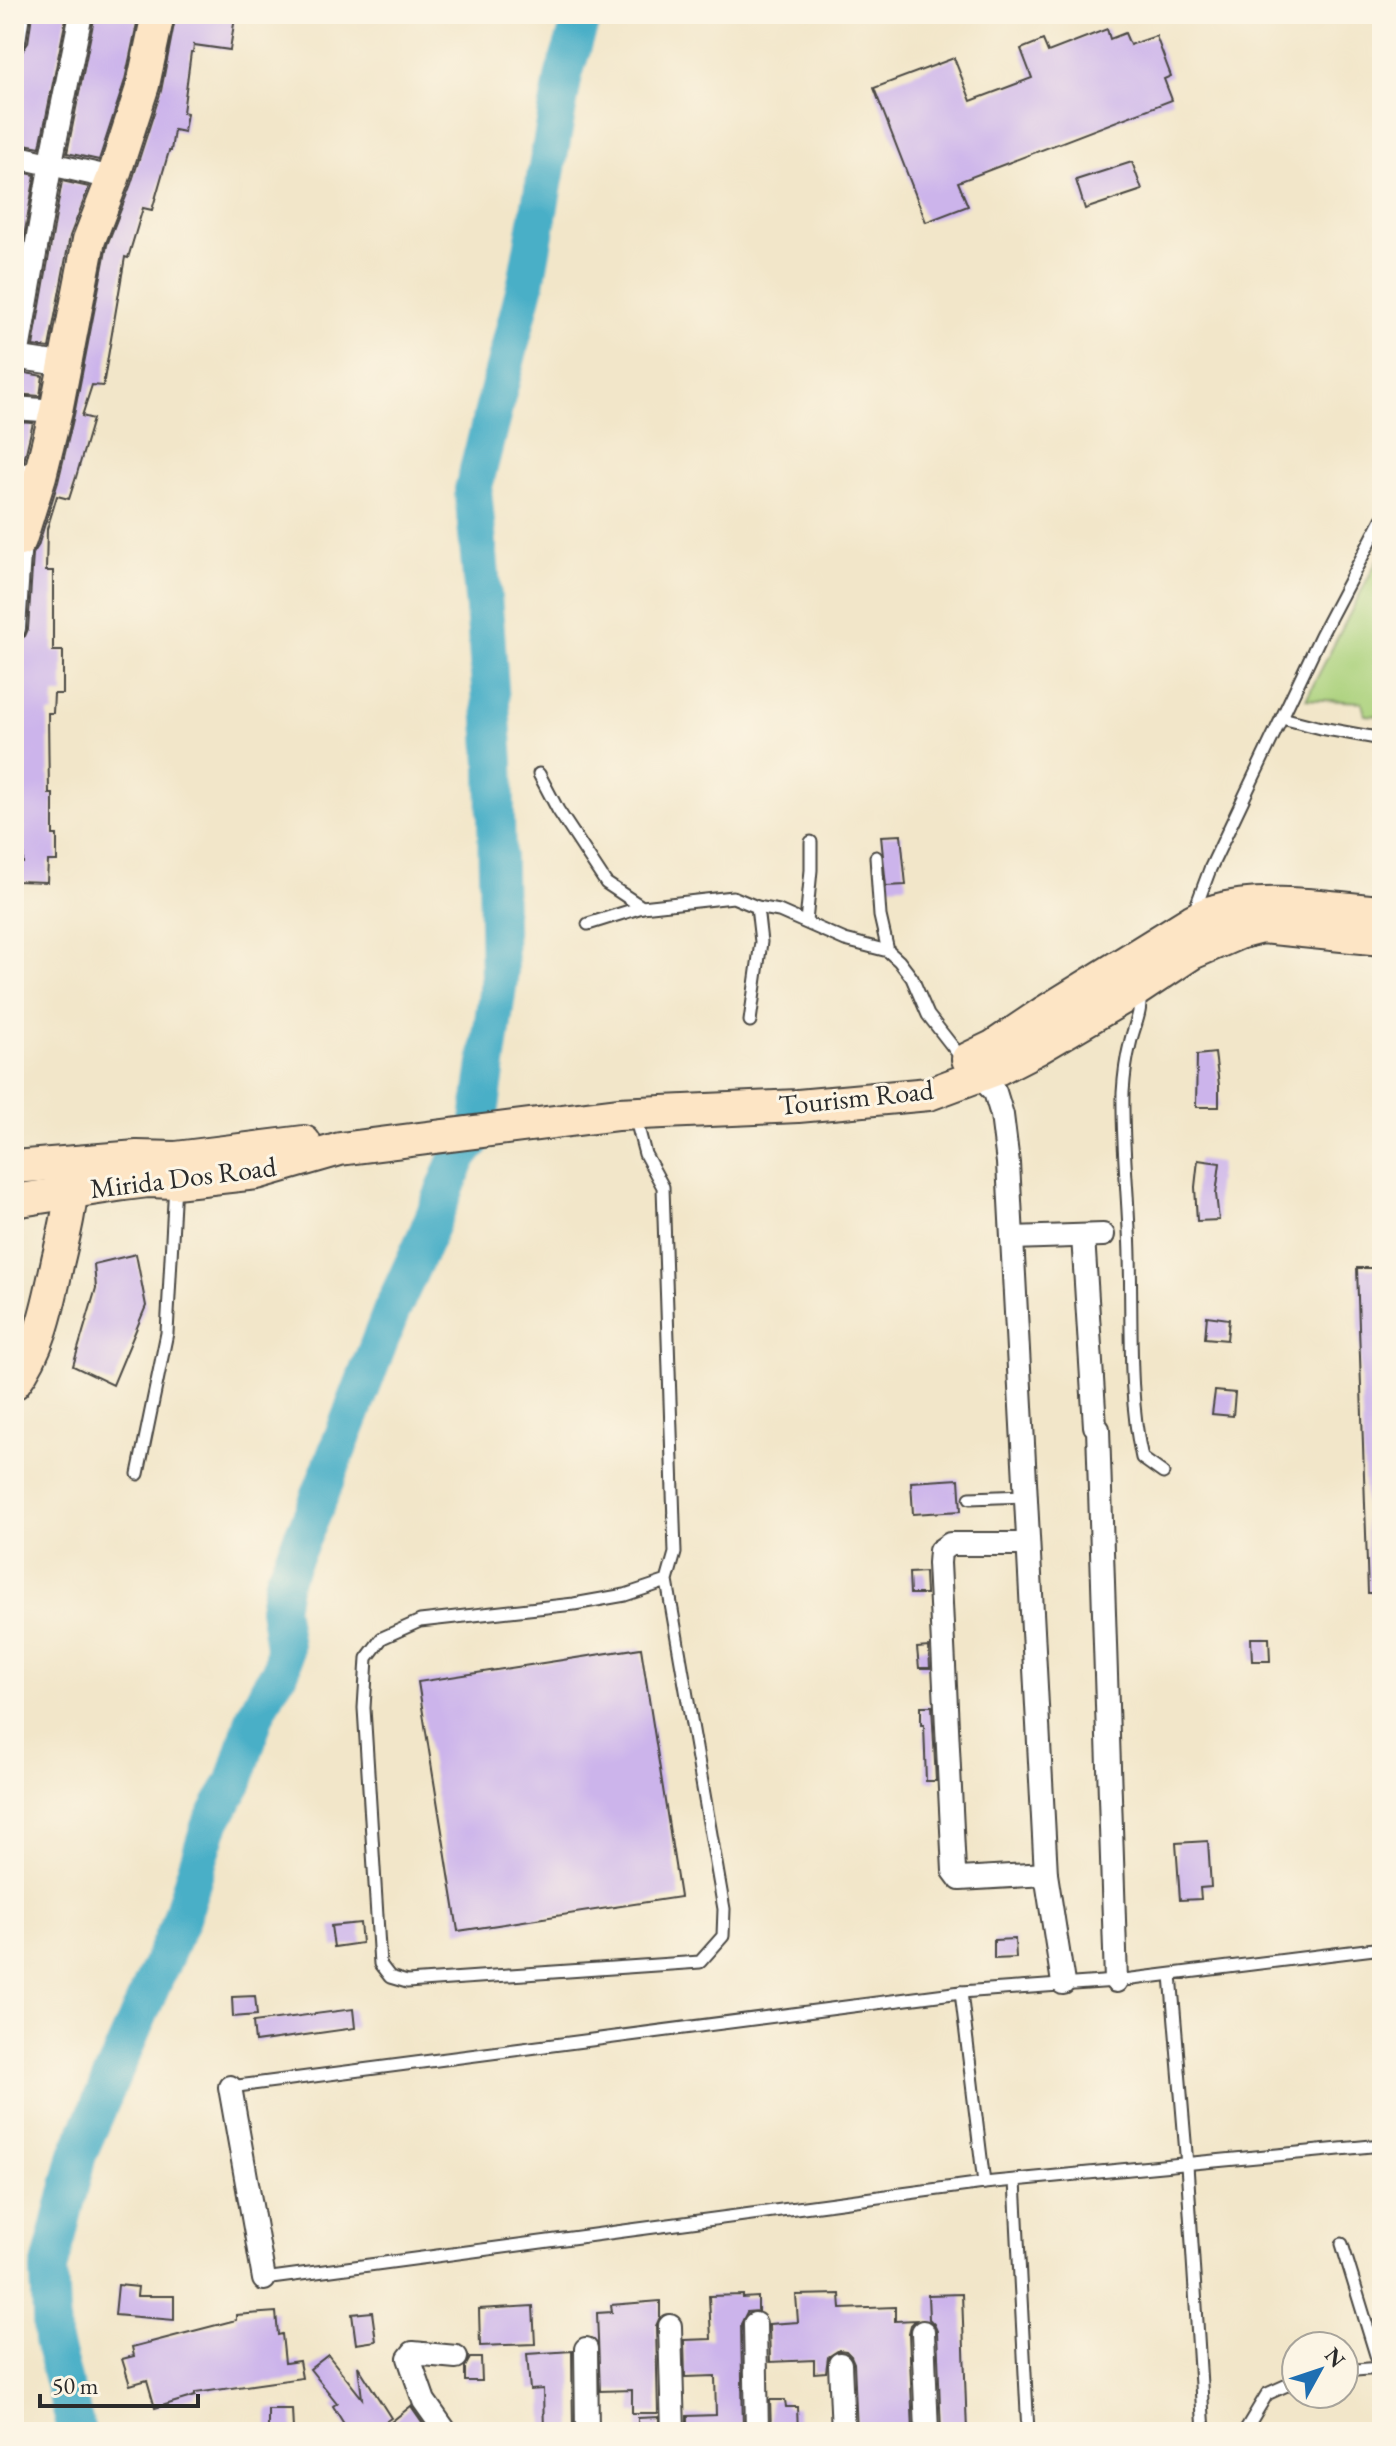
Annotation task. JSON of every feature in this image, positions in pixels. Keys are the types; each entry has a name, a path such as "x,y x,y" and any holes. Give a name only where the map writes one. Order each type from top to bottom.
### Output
{"main road":[{"path":"17,541 27,475 56,411 89,240 143,85 158,14"},
{"name":"Tourism Road","path":"340,1143 771,1087 874,1082 972,1068 1038,1048 1138,989 1215,911 1244,905 1297,905 1382,912"},
{"name":"Tourism Road","path":"634,1106 798,1106 929,1094 972,1068 993,1047 1045,1012 1192,937 1238,933 1261,927 1382,939"},
{"name":"Mirida Dos Road","path":"72,1176 148,1181 176,1170 254,1150 340,1143"},
{"name":"Mirida Dos Road","path":"72,1176 118,1159 176,1170"},
{"path":"14,1167 72,1176"},
{"path":"14,1201 72,1176"},
{"path":"14,1383 39,1338 50,1297 72,1176"}],"street":[{"path":"14,41 18,14"},
{"path":"67,365 16,357 81,14"},
{"path":"14,156 113,178"},
{"path":"14,408 56,411"},
{"path":"14,628 17,541"},
{"path":"972,1068 995,1092 1002,1115 1008,1163 1046,1874 1063,1983"},
{"path":"1012,1238 1093,1235 1095,1426 1098,1429 1116,1981"},
{"path":"1028,1544 950,1544 940,1551 954,1871 960,1879 1046,1874"},
{"path":"230,2087 264,2279"},
{"path":"755,2324 757,2432"},
{"path":"670,2326 673,2432"},
{"path":"923,2332 927,2432"},
{"path":"586,2349 587,2432"},
{"path":"446,2432 424,2401 409,2358 413,2353 456,2357"},
{"path":"840,2364 843,2432"}],"lane":[{"path":"1192,937 1198,897 1210,869 1321,635 1382,519"},
{"path":"1282,718 1382,739"},
{"path":"539,774 558,810 606,883 642,907"},
{"path":"806,922 811,842"},
{"path":"876,857 880,916 888,951"},
{"path":"588,924 642,907 733,897 757,907 779,911 845,940 888,951 912,978 928,1015 972,1068"},
{"path":"750,1021 761,942 757,907"},
{"path":"1138,989 1141,1005 1126,1063 1123,1124 1135,1404 1142,1458 1163,1473"},
{"path":"634,1106 645,1154 663,1187 675,1553 667,1581 724,1909 723,1936 700,1962 407,1982 390,1977 380,1964 364,1708 367,1658 382,1638 420,1621 574,1604 625,1595 667,1581"},
{"path":"138,1474 167,1333 176,1170"},
{"path":"970,1498 1025,1496"},
{"path":"230,2087 961,1992 1116,1981 1382,1948"},
{"path":"1171,1975 1204,2432"},
{"path":"961,1992 984,2183"},
{"path":"264,2279 984,2183 1382,2145"},
{"path":"1015,2181 1028,2432"},
{"path":"1342,2244 1381,2369 1360,2370"},
{"path":"1246,2429 1267,2394 1280,2388"}],"green space":[{"path":"1382,551 1382,716 1365,715 1362,702 1306,699"}],"building":[{"path":"32,14 67,14 40,147 14,142 14,108 22,52 28,43"},
{"path":"95,14 139,14 125,80 99,160 67,153"},
{"path":"176,14 235,17 230,50 194,45 191,52 183,112 187,113 184,132 174,130 171,151 152,210 143,208 128,258 125,257 103,386 92,385 82,416 93,419 76,477 69,499 57,496 47,529 46,571 53,571 53,651 63,651 63,694 54,694 53,713 48,713 49,794 53,794 53,835 57,835 57,861 48,861 47,882 16,881 16,863 23,863 24,826 14,826 17,641 25,636 28,629 33,554 58,482 107,245 131,184 161,91"},
{"path":"1107,29 1110,39 1125,33 1130,45 1156,36 1171,76 1164,79 1172,100 958,182 968,206 926,222 874,88 954,58 971,101 1032,78 1021,49 1043,40 1048,52"},
{"path":"1132,162 1142,190 1085,209 1076,180"},
{"path":"14,170 35,175 14,293"},
{"path":"62,181 89,187 70,236 49,348 33,346"},
{"path":"14,371 43,376 40,396 14,394"},
{"path":"14,422 33,423 24,461 14,460"},
{"path":"901,835 906,885 886,886 881,836"},
{"path":"1215,1053 1219,1107 1196,1107 1197,1055"},
{"path":"1198,1160 1220,1163 1216,1194 1219,1220 1197,1221 1195,1187"},
{"path":"136,1254 146,1306 113,1385 73,1366 96,1288 94,1264"},
{"path":"1357,1268 1382,1268 1382,1593 1368,1593"},
{"path":"1207,1316 1229,1319 1227,1340 1205,1338"},
{"path":"1215,1391 1235,1393 1233,1416 1212,1414"},
{"path":"959,1479 961,1511 913,1514 911,1482"},
{"path":"925,1572 926,1594 910,1594 909,1573"},
{"path":"1251,1638 1269,1638 1270,1661 1252,1661"},
{"path":"929,1647 930,1668 919,1668 917,1648"},
{"path":"641,1648 680,1897 458,1931 418,1682"},
{"path":"921,1706 932,1706 936,1781 926,1781"},
{"path":"1208,1841 1211,1887 1200,1888 1201,1899 1180,1900 1176,1843"},
{"path":"360,1923 362,1943 334,1947 331,1926"},
{"path":"1015,1939 1016,1958 994,1959 994,1940"},
{"path":"255,1996 257,2015 233,2017 232,1997"},
{"path":"353,2009 355,2028 255,2042 253,2022"},
{"path":"118,2285 138,2287 137,2296 174,2296 174,2320 115,2315"},
{"path":"840,2294 841,2309 895,2307 895,2321 916,2320 909,2333 913,2432 857,2432 854,2363 846,2351 839,2350 828,2357 826,2372 814,2373 814,2360 770,2362 769,2324 798,2322 796,2295"},
{"path":"962,2294 967,2432 941,2432 937,2331 929,2319 928,2295"},
{"path":"743,2295 743,2298 758,2297 758,2311 747,2312 741,2324 743,2431 687,2432 687,2416 716,2415 715,2376 685,2377 684,2340 711,2339 709,2296"},
{"path":"660,2301 660,2317 656,2326 658,2413 632,2413 632,2390 600,2391 597,2313 612,2312 611,2305"},
{"path":"533,2306 535,2344 480,2346 479,2309"},
{"path":"276,2312 285,2363 299,2361 302,2378 195,2393 195,2396 155,2408 147,2380 130,2385 122,2359 134,2356 132,2347 236,2320 236,2315"},
{"path":"372,2312 376,2341 356,2344 352,2314"},
{"path":"572,2351 573,2432 544,2432 543,2389 530,2390 527,2354"},
{"path":"328,2355 362,2398 358,2366 391,2418 369,2432 349,2432 333,2406 337,2403 310,2369"},
{"path":"470,2358 481,2358 482,2381 465,2381 465,2367"},
{"path":"770,2400 785,2400 786,2407 797,2407 798,2432 771,2430"},
{"path":"411,2406 429,2432 397,2432 390,2423"},
{"path":"268,2409 292,2409 293,2430 268,2430"},
{"path":"659,2417 659,2432 638,2432 638,2418"}],"waterway":[{"path":"77,2432 52,2339 49,2270 78,2154 180,1921 209,1827 235,1781 255,1716 282,1668 284,1646 278,1608 283,1581 315,1508 391,1312 458,1158 477,1135 499,979 495,763 473,490 526,283 564,74 583,14"}]}
